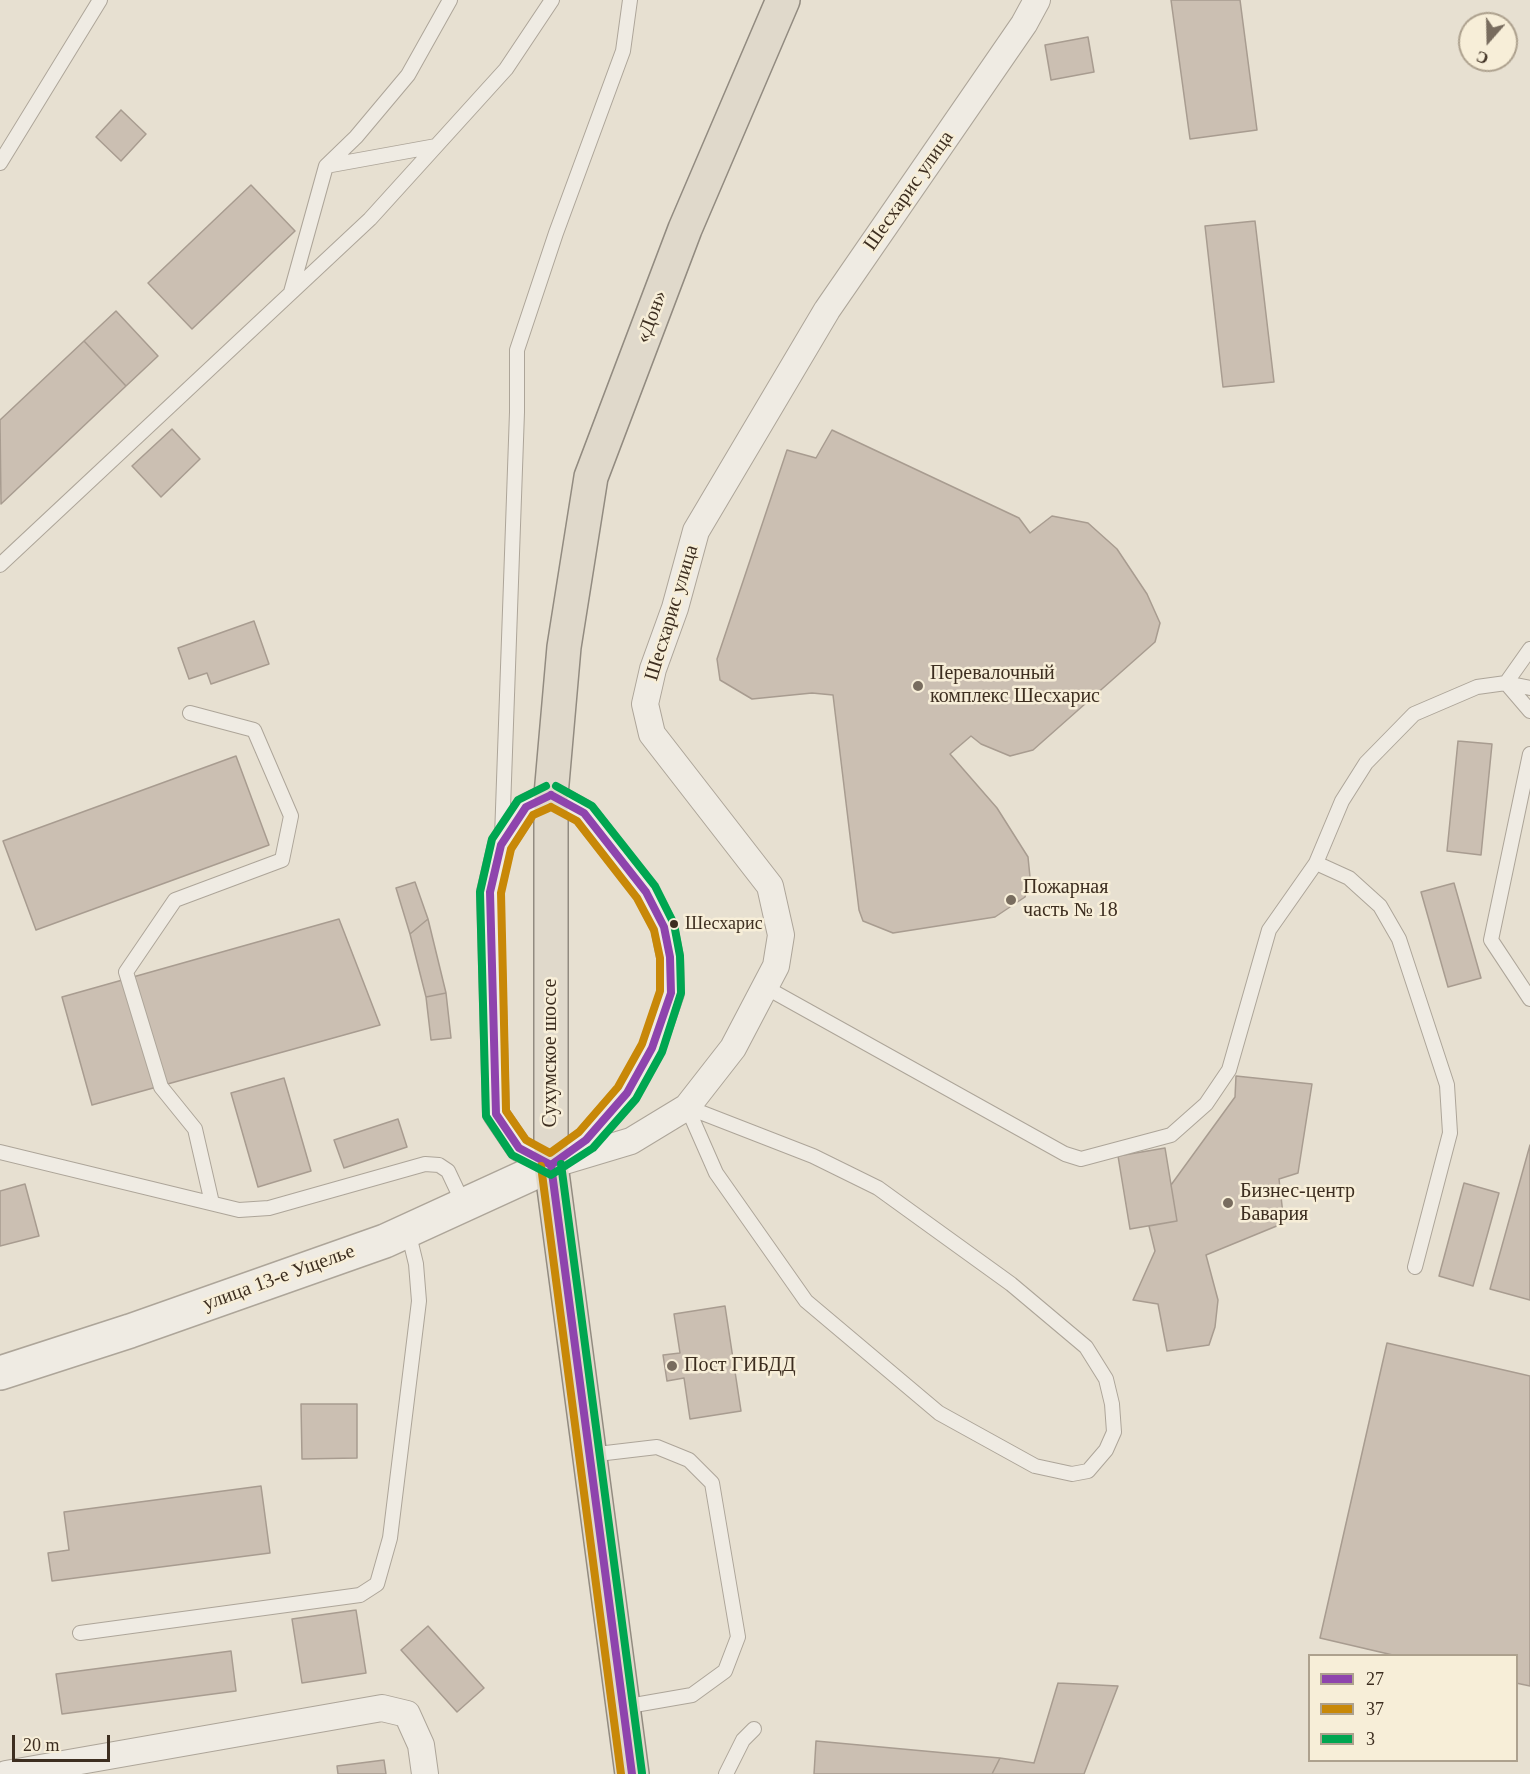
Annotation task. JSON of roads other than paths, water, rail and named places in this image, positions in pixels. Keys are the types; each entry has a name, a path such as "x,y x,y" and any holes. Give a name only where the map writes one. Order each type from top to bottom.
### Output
{"highway":[{"name":"«Дон»","path":"551,795 564,647 591,477 685,229 783,0"},
{"name":"Сухумское шоссе","path":"551,795 551,1165 632,1774"}],"street":[{"name":"Шесхарис улица","path":"551,1165 631,1140 687,1107 733,1048 776,966 781,935 770,886 652,734 645,704 653,669 675,608 696,531 826,310 1024,24 1037,0"},
{"path":"551,795 584,813 646,892 664,927 670,957 671,993 652,1048 627,1093 586,1140 551,1165 519,1148 496,1114 490,892 501,845 526,807 551,795"},
{"name":"улица 13-е Ущелье","path":"0,1373 130,1331 408,1231 551,1165"},
{"path":"6,1774 382,1708 407,1714 421,1745 425,1774"}],"lane":[{"path":"0,163 100,0"},
{"path":"290,294 326,166 356,138 408,75 450,0"},
{"path":"0,565 370,219 506,69 552,0"},
{"path":"501,845 517,412 517,350 556,233 623,51 630,0"},
{"path":"326,166 436,146"},
{"path":"1506,683 1530,649"},
{"path":"765,987 1065,1154 1081,1159 1107,1154 1171,1135 1206,1104 1229,1070 1269,930 1316,863 1342,801 1366,763 1414,714 1477,687 1506,683 1530,688"},
{"path":"1506,683 1530,711"},
{"path":"190,713 254,730 291,816 282,860 175,900 126,972 161,1087 195,1130 212,1203"},
{"path":"1530,753 1491,940 1530,999"},
{"path":"1316,863 1348,878 1380,906 1385,914 1399,939 1447,1085 1450,1133 1415,1267"},
{"path":"687,1107 813,1156 878,1188 1011,1284 1086,1347 1107,1379 1114,1432 1106,1450 1088,1471 1072,1474 1035,1466 939,1413 806,1301 716,1173 687,1107"},
{"path":"0,1152 239,1210 269,1208 425,1164 439,1166 448,1171 464,1205"},
{"path":"80,1633 360,1595 377,1584 390,1538 419,1301 416,1264 408,1231"},
{"path":"588,1455 657,1447 689,1460 712,1483 738,1637 725,1671 692,1695 623,1707"},
{"path":"726,1774 743,1740 754,1729"}],"place":[{"name":"Перевалочный комплекс Шесхарис","path":"918,686"},
{"name":"Пожарная часть № 18","path":"1011,900"},
{"name":"Шесхарис","path":"674,924"},
{"name":"Бизнес-центр Бавария","path":"1228,1203"},
{"name":"Пост ГИБДД","path":"672,1366"}]}
